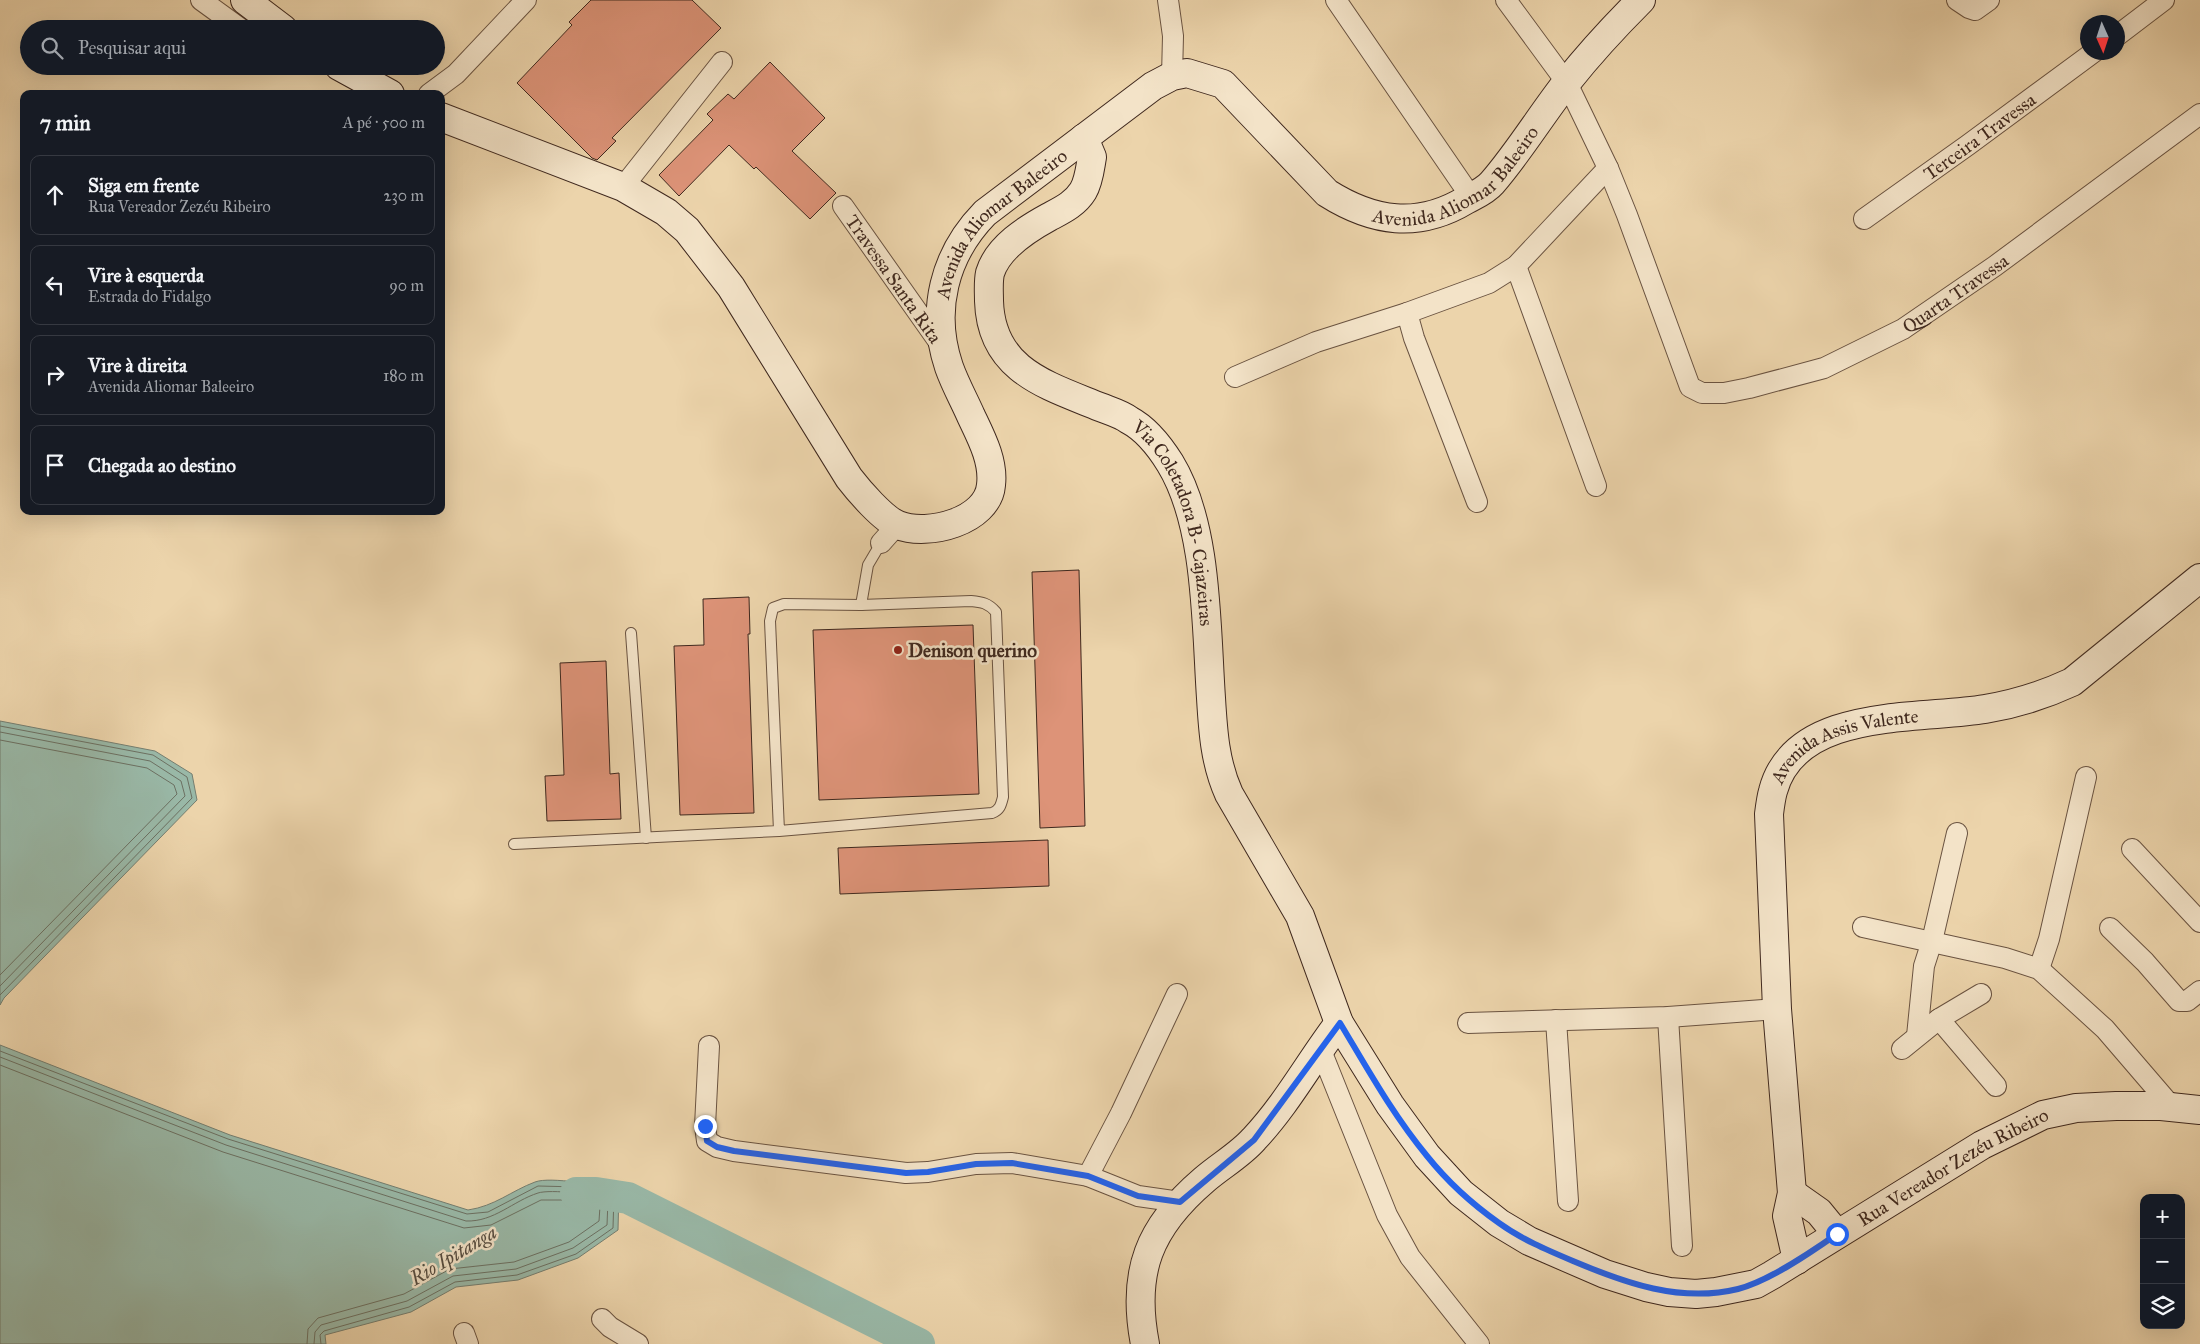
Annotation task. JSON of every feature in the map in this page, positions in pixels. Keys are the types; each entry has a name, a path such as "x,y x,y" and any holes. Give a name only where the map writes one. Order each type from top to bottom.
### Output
{"main road":[{"path":"245,0 271,20"},
{"name":"Avenida Aliomar Baleeiro","path":"889,534 914,528 933,528 967,518 980,509 987,501 991,485 990,466 983,443 949,368 944,350 940,323 941,300 953,256 972,227 985,213 1088,147 1153,86 1172,76 1187,73 1223,84 1314,182 1334,197 1359,211 1395,219 1425,218 1452,208 1491,184 1566,83 1593,50 1641,0"},
{"path":"355,75 383,90"},
{"path":"445,119 623,187 666,212 700,244 731,287 849,478 889,534"},
{"name":"Via Coletadora B- Cajazeiras","path":"1088,147 1083,191 1070,206 1033,225 1014,240 990,273 990,320 1002,350 1015,364 1055,389 1129,420 1144,431 1163,451 1173,468 1187,496 1194,520 1204,596 1215,748 1220,774 1229,794 1300,916 1324,984"},
{"name":"Avenida Assis Valente","path":"1797,1260 1787,1216 1792,1193 1777,1009 1769,814 1773,790 1791,758 1813,739 1843,727 1881,720 1984,709 2048,693 2072,682 2200,578"},
{"name":"Rua Vereador Zezéu Ribeiro","path":"1324,984 1340,1023 1390,1104 1427,1156 1461,1193 1499,1223 1529,1241 1605,1274 1661,1290 1696,1294 1737,1289 1756,1284 1982,1145 2043,1115 2076,1108 2172,1107 2200,1110"},
{"path":"1145,1344 1141,1321 1140,1286 1146,1256 1161,1227 1180,1202 1254,1140 1340,1023"},
{"path":"1792,1193 1819,1212 1837,1234"}],"street":[{"path":"201,0 229,20"},
{"path":"434,90 456,74 526,0"},
{"path":"1168,0 1173,36 1172,76"},
{"path":"1336,0 1471,197"},
{"path":"1235,377 1316,342 1407,313 1489,283 1516,266 1608,168 1566,83 1506,0"},
{"path":"1957,0 1975,10 1989,0"},
{"path":"2125,30 2164,0"},
{"name":"Terceira Travessa","path":"1864,219 1976,140 2083,60"},
{"path":"623,187 722,62"},
{"name":"Quarta Travessa","path":"1608,168 1690,386 1702,393 1724,393 1824,368 1903,329 1995,266 2200,114"},
{"name":"Travessa Santa Rita","path":"843,206 944,350"},
{"path":"1516,266 1596,486"},
{"path":"1407,313 1414,338 1477,502"},
{"path":"2039,969 2049,939 2086,777"},
{"path":"1917,1036 1924,966 1932,941 1957,833"},
{"path":"2132,848 2200,922"},
{"path":"1863,927 2005,958 2039,969 2106,1029 2172,1107"},
{"path":"2110,928 2183,1002 2200,991"},
{"path":"1088,1176 1121,1113 1177,994"},
{"path":"1902,1049 1939,1019 1981,994"},
{"path":"1468,1023 1668,1017 1777,1009"},
{"path":"1668,1017 1682,1246"},
{"path":"1939,1019 1996,1086"},
{"path":"1556,1020 1568,1201"},
{"path":"709,1046 705,1126 707,1141 717,1147 734,1151 906,1173 992,1162 1012,1163 1088,1176 1138,1196 1180,1202"},
{"path":"1320,1048 1388,1216 1410,1257 1479,1344"},
{"path":"602,1319 610,1328 638,1344"}],"lane":[{"path":"861,605 868,566 889,534"},
{"path":"514,844 779,831 992,813 1001,806 1003,797 996,612 990,605 982,602 861,605 784,604 777,606 770,614 779,831"},
{"path":"631,633 646,838"}],"water":[{"path":"0,721 155,751 192,774 197,800 4,998 0,1005"},
{"path":"0,1045 230,1135 468,1210 495,1202 542,1180 576,1182 619,1189 618,1230 578,1258 518,1280 456,1287 411,1312 325,1335 326,1344 0,1344"}],"building":[{"path":"591,0 692,0 721,28 612,138 616,141 597,160 592,158 517,83 572,25 569,22"},
{"path":"770,62 825,118 792,151 836,193 810,219 756,167 754,169 729,145 679,196 659,175 713,120 707,114 728,94 734,99"},
{"path":"1079,570 1085,826 1040,828 1032,572"},
{"path":"749,597 750,634 748,634 754,813 680,815 674,646 704,645 703,599"},
{"path":"973,625 979,794 819,800 813,630"},
{"path":"606,661 610,774 619,773 621,819 547,821 545,776 564,775 560,663"},
{"path":"1048,840 1049,886 840,894 838,848"}],"waterway":[{"name":"Rio Ipitanga","path":"576,1193 596,1193 628,1198 919,1344"}],"place":[{"name":"Denison querino","path":"898,650"}],"route":[{"path":"705,1126 707,1141 717,1147 734,1151 848,1164 906,1173 928,1172 992,1162 1012,1163 1088,1176 1138,1196 1180,1202 1254,1140 1340,1023 1390,1104 1427,1156 1461,1193 1499,1223 1556,1254 1605,1274 1646,1287 1669,1292 1696,1294 1737,1289 1756,1284 1818,1248 1837,1234"}]}
